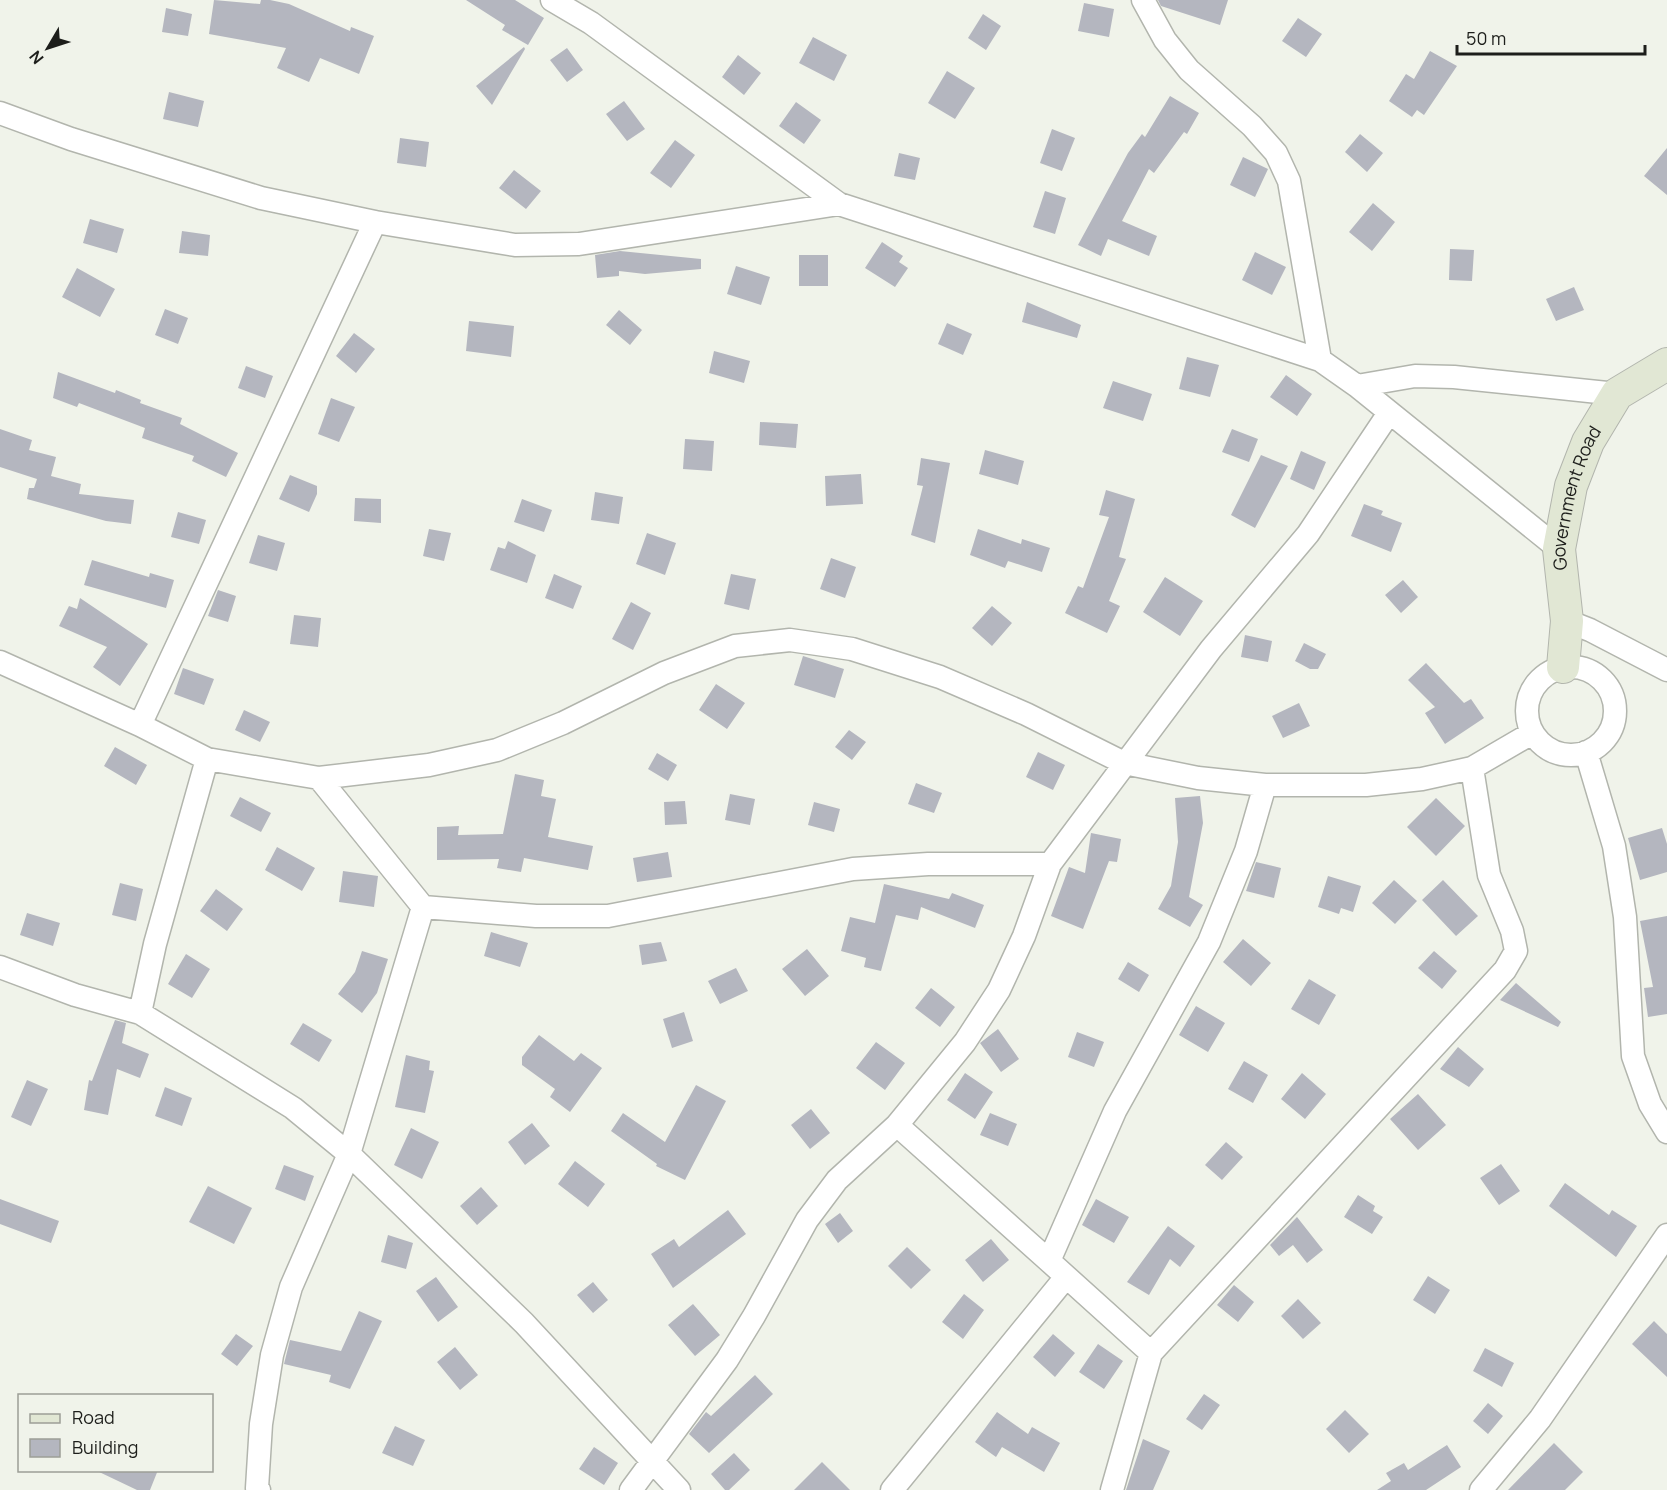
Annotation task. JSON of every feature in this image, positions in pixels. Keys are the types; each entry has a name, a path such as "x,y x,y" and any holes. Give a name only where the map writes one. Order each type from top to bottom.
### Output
{"street":[{"path":"552,0 591,23 838,204 1320,360 1357,386 1559,549"},
{"path":"1143,0 1165,40 1189,70 1252,126 1276,153 1289,181 1320,360"},
{"path":"0,114 261,198 375,222 515,245 579,244 838,204"},
{"path":"140,725 375,222"},
{"name":"Government Road","path":"1563,667 1567,621 1559,549 1571,486 1588,442 1617,394 1667,364"},
{"path":"1357,386 1415,376 1454,377 1617,394"},
{"path":"631,1490 727,1360 807,1220 837,1180 897,1125 965,1042 999,990 1024,936 1050,864 1212,649 1308,534 1389,413"},
{"path":"1567,621 1590,630 1667,670"},
{"path":"0,662 140,725 207,759 319,778 429,765 497,750 563,723 664,673 735,646 790,640 852,649 940,677 1026,714 1124,763 1198,778 1265,785 1366,785 1422,779 1472,768 1532,733"},
{"path":"1563,667 1580,667 1595,673 1607,685 1614,699 1615,716 1610,731 1600,744 1586,752 1571,755 1556,753 1542,745 1532,733 1526,712 1531,691 1544,675 1563,667"},
{"path":"1586,752 1614,846 1625,917 1633,1056 1650,1104 1667,1132"},
{"path":"140,1013 155,944 207,759"},
{"path":"1112,1490 1151,1353 1504,970 1516,951 1512,931 1489,875 1472,768"},
{"path":"319,778 423,907 536,916 608,916 853,869 928,864 1050,864"},
{"path":"1049,1261 1115,1111 1209,942 1246,851 1265,785"},
{"path":"257,1489 261,1425 272,1355 291,1287 350,1154 423,907"},
{"path":"0,967 75,995 140,1013 293,1108 350,1154 532,1331 679,1490"},
{"path":"897,1125 1151,1353"},
{"path":"1482,1490 1540,1419 1667,1235"},
{"path":"892,1490 1066,1277"}],"building":[{"path":"214,0 260,4 261,0 270,0 289,4 350,31 351,27 374,36 359,74 320,58 309,82 277,68 286,48 209,34"},
{"path":"466,0 515,0 544,18 528,45 502,30 505,25"},
{"path":"1158,0 1228,0 1220,25 1161,6"},
{"path":"1084,3 1114,9 1109,37 1078,31"},
{"path":"166,8 192,14 188,36 162,32"},
{"path":"983,14 1001,26 986,50 968,38"},
{"path":"1298,18 1322,34 1306,57 1282,41"},
{"path":"813,37 847,55 834,81 799,63"},
{"path":"524,47 525,49 492,105 476,86"},
{"path":"567,48 583,70 567,82 550,60"},
{"path":"1430,51 1457,66 1424,115 1417,110 1412,117 1389,101 1406,74 1414,79"},
{"path":"738,55 761,73 744,95 722,77"},
{"path":"947,71 975,88 955,119 928,103"},
{"path":"169,92 204,101 198,127 163,119"},
{"path":"1170,96 1199,113 1187,134 1184,132 1154,173 1149,169 1122,221 1157,236 1149,256 1108,239 1101,256 1078,245 1128,153 1142,134 1145,137"},
{"path":"624,101 645,129 627,141 606,114"},
{"path":"796,102 821,120 804,144 779,126"},
{"path":"1052,129 1075,138 1062,171 1040,163"},
{"path":"1360,134 1383,153 1367,172 1345,152"},
{"path":"400,138 429,142 426,167 397,163"},
{"path":"675,140 695,155 671,188 650,173"},
{"path":"1667,148 1667,195 1644,176"},
{"path":"899,153 920,158 915,180 894,176"},
{"path":"1243,157 1268,169 1255,197 1230,185"},
{"path":"514,170 541,191 526,209 499,188"},
{"path":"1045,191 1066,198 1055,234 1033,227"},
{"path":"1373,203 1395,222 1372,251 1349,232"},
{"path":"90,219 124,229 117,253 83,243"},
{"path":"182,231 210,235 208,256 179,253"},
{"path":"882,242 903,256 899,262 908,268 895,287 865,268"},
{"path":"1450,249 1474,250 1472,281 1449,280"},
{"path":"620,251 701,259 701,269 645,274 619,271 619,276 597,278 595,255"},
{"path":"1255,252 1286,267 1272,295 1242,280"},
{"path":"799,255 828,255 828,286 799,286"},
{"path":"736,266 770,277 761,305 727,294"},
{"path":"77,268 115,289 100,317 62,297"},
{"path":"1574,287 1584,310 1556,321 1546,299"},
{"path":"1027,302 1081,325 1077,338 1022,322"},
{"path":"165,309 188,318 178,344 155,335"},
{"path":"619,310 642,330 630,345 606,325"},
{"path":"469,321 514,326 511,357 466,351"},
{"path":"947,323 972,334 963,355 938,344"},
{"path":"354,333 375,349 356,373 336,356"},
{"path":"714,351 750,361 744,383 709,373"},
{"path":"1187,357 1219,365 1210,397 1179,389"},
{"path":"246,366 273,376 265,398 238,388"},
{"path":"58,372 115,393 116,390 141,400 140,403 182,418 180,424 238,453 226,477 192,461 194,456 142,438 145,428 79,403 77,407 53,398"},
{"path":"1286,375 1312,394 1297,416 1270,397"},
{"path":"1113,381 1152,394 1143,421 1103,408"},
{"path":"331,398 355,407 339,442 318,434"},
{"path":"760,422 798,424 796,448 759,445"},
{"path":"0,429 32,440 29,450 56,457 51,476 81,484 79,494 134,500 131,524 106,521 27,499 29,488 34,488 37,479 0,467"},
{"path":"1232,429 1258,439 1249,462 1222,452"},
{"path":"685,439 714,441 712,471 683,469"},
{"path":"985,450 1024,461 1018,485 979,474"},
{"path":"1301,451 1326,462 1314,490 1290,479"},
{"path":"1261,455 1288,466 1255,528 1231,515"},
{"path":"921,458 950,463 935,543 911,535 923,486 917,485"},
{"path":"861,474 863,504 826,506 825,476"},
{"path":"290,475 317,486 317,494 309,512 279,499"},
{"path":"1106,490 1135,499 1119,557 1126,559 1109,601 1120,606 1107,633 1065,613 1078,586 1083,588 1109,517 1099,515"},
{"path":"595,492 623,497 619,524 591,520"},
{"path":"355,498 381,499 381,523 354,521"},
{"path":"522,499 552,510 544,532 514,522"},
{"path":"1364,504 1383,511 1381,515 1402,523 1391,552 1351,536"},
{"path":"178,512 206,520 199,544 171,537"},
{"path":"429,529 451,533 444,561 423,556"},
{"path":"978,529 1021,544 1022,539 1050,548 1042,572 1008,561 1005,568 970,555"},
{"path":"647,533 676,543 665,575 636,564"},
{"path":"258,535 285,543 277,571 249,563"},
{"path":"508,541 536,555 527,583 490,570 498,547 505,549"},
{"path":"831,558 856,567 845,598 820,589"},
{"path":"92,560 149,577 150,573 174,580 166,608 84,585"},
{"path":"554,574 582,586 573,609 545,598"},
{"path":"731,574 756,579 749,610 724,604"},
{"path":"1165,577 1203,601 1180,636 1143,612"},
{"path":"1403,580 1418,597 1401,613 1385,595"},
{"path":"218,590 236,596 228,622 208,616"},
{"path":"80,598 148,644 120,686 93,667 107,647 59,626 69,606 77,609"},
{"path":"631,602 651,613 633,650 612,639"},
{"path":"992,606 1012,623 992,646 972,628"},
{"path":"294,615 321,618 318,647 290,644"},
{"path":"1245,635 1272,641 1268,662 1241,657"},
{"path":"1304,643 1326,654 1318,669 1310,669 1295,661"},
{"path":"803,656 844,669 835,698 794,685"},
{"path":"1426,663 1464,703 1471,699 1484,718 1445,744 1425,713 1435,707 1408,680"},
{"path":"183,668 214,679 204,705 174,694"},
{"path":"716,684 745,703 727,729 699,710"},
{"path":"1299,703 1310,726 1283,738 1272,716"},
{"path":"244,710 270,722 260,742 235,730"},
{"path":"849,730 866,742 852,760 835,747"},
{"path":"115,747 147,765 136,785 104,766"},
{"path":"1038,752 1065,765 1053,790 1026,777"},
{"path":"657,753 677,765 668,781 648,769"},
{"path":"515,774 544,780 541,796 556,799 548,837 593,846 588,870 524,858 521,872 497,868 499,859 437,860 437,827 459,826 458,835 503,834"},
{"path":"916,783 942,793 934,813 908,804"},
{"path":"730,794 755,799 750,825 725,820"},
{"path":"1200,796 1203,823 1189,897 1203,905 1190,927 1158,909 1171,886 1178,842 1175,798"},
{"path":"240,797 271,813 261,832 230,816"},
{"path":"1436,798 1465,826 1436,856 1407,827"},
{"path":"685,801 687,824 665,825 664,802"},
{"path":"814,802 840,809 834,832 808,825"},
{"path":"1662,828 1667,844 1667,872 1640,880 1628,838"},
{"path":"1091,833 1121,839 1117,862 1109,861 1083,929 1051,916 1069,867 1085,873"},
{"path":"277,847 315,868 302,891 265,870"},
{"path":"668,852 672,877 637,882 633,858"},
{"path":"1256,862 1281,868 1274,898 1246,891"},
{"path":"343,871 378,876 374,907 339,902"},
{"path":"1328,876 1361,886 1353,912 1341,908 1339,914 1318,907"},
{"path":"1394,880 1417,901 1395,924 1372,903"},
{"path":"1443,880 1478,916 1456,936 1422,900"},
{"path":"120,883 143,889 136,921 112,915"},
{"path":"884,884 949,899 952,893 984,905 975,928 921,907 918,920 896,915 881,971 864,967 866,958 841,951 850,917 875,923"},
{"path":"216,889 243,909 227,931 200,911"},
{"path":"27,913 60,923 53,946 20,935"},
{"path":"1667,916 1667,1014 1648,1017 1644,988 1653,987 1640,921"},
{"path":"491,932 528,943 520,967 484,956"},
{"path":"1243,939 1271,963 1251,986 1223,962"},
{"path":"661,942 667,961 642,965 639,945"},
{"path":"807,949 829,976 805,996 782,969"},
{"path":"362,951 388,959 377,993 362,1013 338,994 355,972"},
{"path":"1434,951 1457,971 1442,989 1418,968"},
{"path":"186,954 210,969 192,998 168,984"},
{"path":"1128,962 1149,975 1139,992 1118,979"},
{"path":"736,968 748,991 720,1004 708,981"},
{"path":"1309,979 1336,995 1319,1025 1291,1009"},
{"path":"1516,983 1561,1022 1558,1027 1500,1000"},
{"path":"931,988 955,1007 940,1027 915,1008"},
{"path":"1196,1006 1225,1023 1208,1052 1179,1035"},
{"path":"684,1012 693,1041 672,1048 663,1019"},
{"path":"115,1020 126,1023 122,1043 149,1054 140,1078 117,1069 108,1115 84,1110 89,1080 92,1081"},
{"path":"303,1023 332,1040 319,1062 290,1044"},
{"path":"998,1029 1019,1059 1001,1072 980,1043"},
{"path":"1077,1032 1104,1042 1094,1067 1068,1057"},
{"path":"539,1035 574,1061 581,1053 602,1068 570,1112 550,1097 555,1089 522,1065 522,1057"},
{"path":"876,1042 905,1063 885,1090 856,1068"},
{"path":"1458,1047 1484,1069 1469,1087 1440,1069"},
{"path":"406,1055 430,1061 429,1070 434,1071 425,1113 395,1107"},
{"path":"1244,1061 1268,1075 1253,1103 1228,1089"},
{"path":"965,1073 993,1092 975,1119 947,1100"},
{"path":"1302,1073 1326,1094 1305,1119 1281,1099"},
{"path":"27,1080 48,1089 31,1126 11,1117"},
{"path":"696,1085 726,1101 685,1180 656,1166 657,1164 611,1131 623,1113 665,1142"},
{"path":"165,1087 192,1098 182,1126 155,1116"},
{"path":"1418,1094 1446,1125 1418,1150 1390,1119"},
{"path":"811,1109 830,1133 810,1149 791,1125"},
{"path":"990,1113 1017,1124 1008,1146 980,1135"},
{"path":"532,1123 550,1146 525,1165 508,1142"},
{"path":"411,1128 439,1142 422,1179 394,1165"},
{"path":"1226,1142 1243,1157 1222,1180 1205,1165"},
{"path":"575,1161 605,1184 588,1207 558,1184"},
{"path":"1501,1164 1520,1191 1499,1205 1480,1178"},
{"path":"284,1165 314,1176 305,1201 275,1189"},
{"path":"1565,1183 1609,1215 1612,1210 1637,1226 1616,1257 1549,1206"},
{"path":"208,1186 252,1208 234,1244 189,1222"},
{"path":"481,1187 498,1206 477,1225 460,1206"},
{"path":"1358,1195 1375,1206 1373,1211 1383,1217 1372,1234 1344,1217"},
{"path":"0,1199 59,1221 51,1243 0,1224"},
{"path":"1096,1199 1129,1217 1114,1243 1082,1225"},
{"path":"728,1210 746,1234 673,1288 651,1254 674,1239 679,1247"},
{"path":"840,1213 853,1231 838,1243 825,1224"},
{"path":"1297,1217 1323,1250 1307,1263 1293,1245 1279,1256 1270,1245"},
{"path":"1168,1226 1195,1246 1180,1267 1170,1259 1149,1295 1127,1282"},
{"path":"388,1235 413,1243 406,1269 381,1262"},
{"path":"991,1239 1009,1260 983,1282 965,1260"},
{"path":"907,1247 931,1270 911,1289 888,1266"},
{"path":"1428,1276 1450,1290 1435,1314 1413,1300"},
{"path":"436,1277 458,1307 438,1322 416,1291"},
{"path":"593,1282 608,1300 593,1313 577,1295"},
{"path":"1234,1285 1254,1302 1238,1322 1217,1305"},
{"path":"964,1294 984,1310 963,1339 942,1322"},
{"path":"1298,1299 1321,1323 1303,1339 1281,1316"},
{"path":"693,1304 720,1335 695,1356 668,1325"},
{"path":"359,1311 382,1321 350,1389 329,1382 331,1375 284,1364 290,1340 341,1351"},
{"path":"1654,1321 1667,1334 1667,1377 1632,1344"},
{"path":"236,1334 253,1346 237,1366 221,1354"},
{"path":"1053,1334 1075,1353 1055,1377 1033,1357"},
{"path":"1098,1344 1123,1361 1104,1389 1079,1372"},
{"path":"455,1347 478,1375 460,1390 437,1362"},
{"path":"1485,1348 1514,1363 1502,1387 1473,1371"},
{"path":"755,1375 773,1394 709,1453 689,1434 706,1412 711,1416"},
{"path":"1204,1394 1220,1405 1202,1430 1186,1419"},
{"path":"1488,1403 1503,1416 1488,1434 1473,1421"},
{"path":"1345,1410 1369,1434 1349,1453 1326,1429"},
{"path":"997,1412 1028,1434 1032,1427 1060,1443 1044,1472 1002,1447 996,1457 975,1442"},
{"path":"395,1426 425,1440 413,1466 382,1453"},
{"path":"1143,1439 1170,1451 1153,1490 1126,1490"},
{"path":"1554,1443 1583,1472 1565,1490 1508,1490"},
{"path":"1447,1445 1461,1467 1426,1490 1377,1490 1391,1481 1386,1473 1404,1463 1408,1470"},
{"path":"594,1447 618,1463 604,1485 579,1469"},
{"path":"734,1453 750,1470 729,1490 725,1490 711,1474"},
{"path":"822,1462 850,1490 794,1490"},
{"path":"99,1472 157,1472 150,1490 137,1490"}]}
